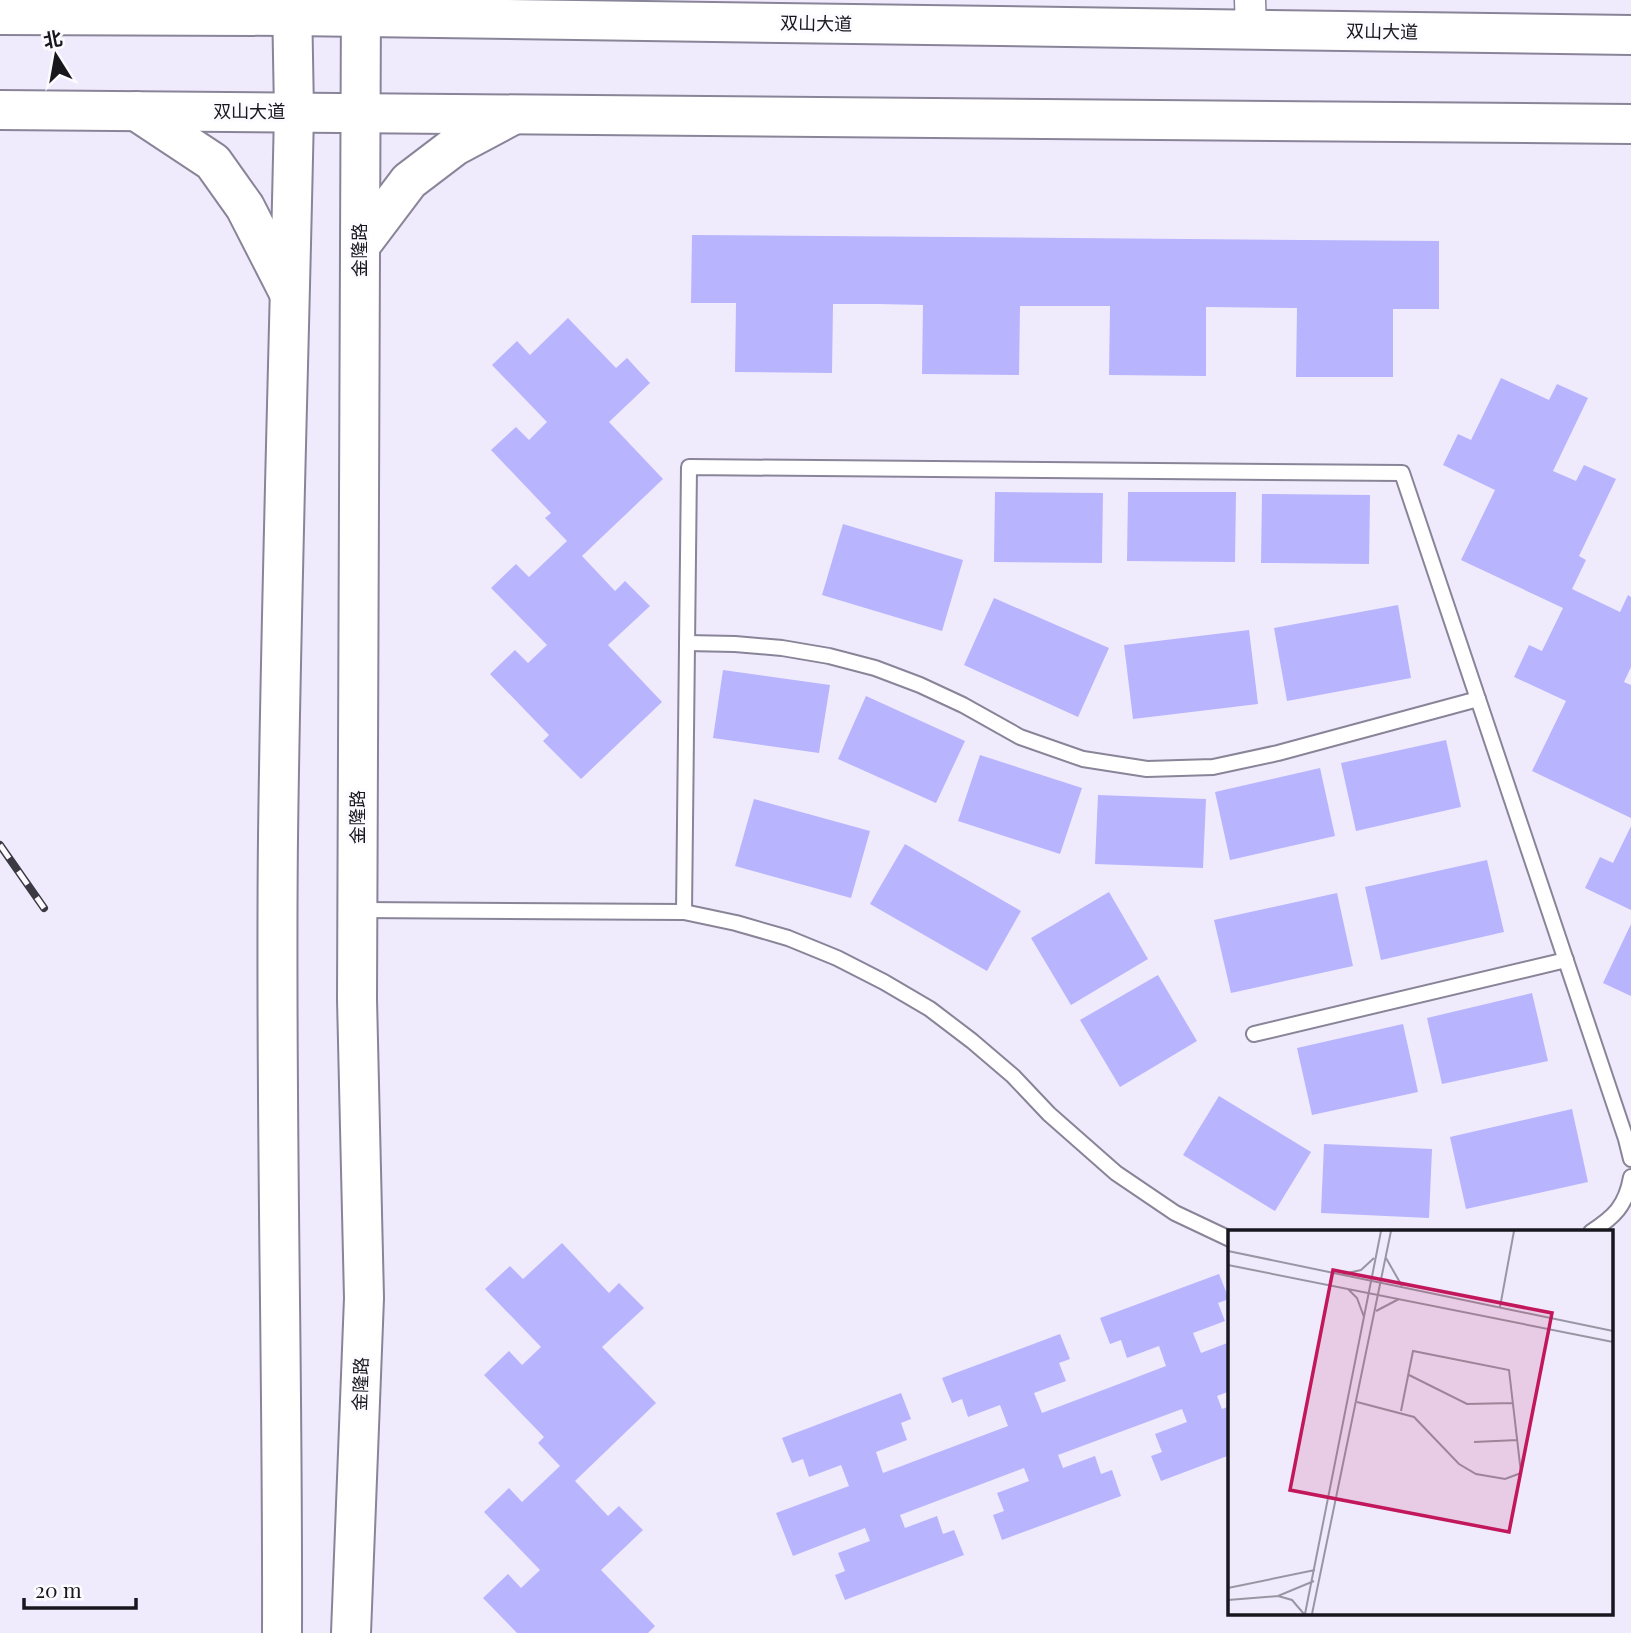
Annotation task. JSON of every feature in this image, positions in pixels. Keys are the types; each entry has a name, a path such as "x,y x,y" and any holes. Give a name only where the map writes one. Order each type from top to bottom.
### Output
{"main road":[{"path":"76,15 111,0"},
{"path":"282,1633 278,838 294,112 292,8"},
{"name":"双山大道","path":"0,15 292,8 1251,15 1631,35"},
{"name":"金隆路","path":"351,1633 364,1298 357,999 361,9"},
{"name":"双山大道","path":"0,110 1631,124"},
{"path":"135,111 212,162 245,207 290,295"},
{"path":"360,246 409,181 455,146 515,114"}],"lane":[{"path":"684,912 689,467 1402,473 1631,1159"},
{"path":"687,643 782,648 830,656 875,668 963,705 1020,737 1083,760 1147,769 1213,767 1239,762 1478,699"},
{"path":"357,910 684,912 788,938 837,958 919,1003 972,1041 1013,1076 1049,1114 1116,1173 1175,1213 1228,1238"},
{"path":"1254,1034 1566,960"},
{"path":"1594,1230 1613,1217 1628,1194 1631,1177"}],"building":[{"path":"692,235 1439,241 1439,309 1393,309 1393,377 1296,377 1297,308 1206,307 1206,376 1109,375 1110,306 1020,306 1019,375 922,374 923,305 878,304 833,304 832,373 735,372 736,303 691,303"},
{"path":"568,318 616,368 627,358 650,383 609,422 663,479 582,556 615,591 625,581 650,606 608,645 662,702 581,779 543,741 549,735 490,674 515,650 528,663 547,645 491,588 516,564 529,577 567,541 545,518 551,513 491,450 516,427 529,440 547,422 492,365 517,341 530,355"},
{"path":"1501,378 1549,400 1557,384 1588,398 1553,471 1576,481 1584,465 1616,479 1579,556 1586,560 1572,589 1620,612 1628,595 1631,597 1631,667 1624,682 1631,685 1631,818 1532,771 1566,701 1514,677 1529,645 1542,651 1563,608 1461,560 1495,490 1443,465 1458,434 1471,440"},
{"path":"995,492 1103,493 1102,563 994,562"},
{"path":"1128,492 1236,492 1235,562 1127,561"},
{"path":"1262,494 1370,495 1369,564 1261,563"},
{"path":"843,524 963,560 942,631 822,595"},
{"path":"994,598 1109,648 1078,717 964,665"},
{"path":"1398,605 1411,678 1287,701 1274,628"},
{"path":"1249,630 1258,704 1133,719 1124,645"},
{"path":"723,670 830,685 819,753 713,738"},
{"path":"866,696 965,741 936,803 838,759"},
{"path":"1446,740 1461,807 1356,831 1341,763"},
{"path":"980,755 1082,788 1060,854 958,821"},
{"path":"1320,768 1335,836 1230,860 1215,792"},
{"path":"1098,795 1206,799 1203,868 1095,864"},
{"path":"754,799 870,831 851,898 735,866"},
{"path":"1631,826 1631,910 1585,888 1600,857 1613,863"},
{"path":"905,844 1021,911 987,971 870,904"},
{"path":"1487,860 1504,932 1381,960 1365,887"},
{"path":"1109,892 1148,959 1071,1005 1031,938"},
{"path":"1337,893 1353,966 1231,993 1214,920"},
{"path":"1631,924 1631,996 1603,983"},
{"path":"1158,975 1197,1041 1120,1087 1080,1020"},
{"path":"1532,993 1548,1061 1442,1084 1427,1018"},
{"path":"1403,1024 1418,1092 1312,1115 1297,1048"},
{"path":"1219,1096 1311,1152 1275,1211 1183,1155"},
{"path":"1572,1109 1588,1182 1466,1209 1450,1137"},
{"path":"1324,1144 1432,1149 1429,1218 1321,1213"},
{"path":"562,1243 609,1293 619,1283 644,1308 602,1347 656,1403 575,1481 608,1516 619,1506 643,1530 601,1570 655,1626 648,1633 517,1633 483,1598 508,1574 521,1588 540,1570 484,1512 509,1488 522,1502 560,1466 538,1443 544,1437 484,1375 509,1351 522,1365 541,1347 485,1289 510,1266 523,1279"},
{"path":"1219,1274 1228,1296 1228,1299 1218,1303 1225,1321 1193,1333 1201,1353 1228,1343 1228,1392 1217,1396 1222,1409 1228,1407 1228,1456 1161,1481 1151,1456 1162,1452 1155,1434 1187,1422 1182,1409 1058,1455 1063,1468 1095,1456 1101,1474 1112,1470 1121,1496 1002,1540 993,1515 1004,1511 997,1493 1029,1481 1024,1468 900,1515 905,1528 937,1516 943,1534 954,1530 964,1555 845,1600 835,1575 845,1571 838,1553 870,1541 865,1528 793,1556 776,1513 849,1486 841,1465 809,1477 803,1459 792,1463 782,1438 901,1393 911,1419 901,1423 907,1440 876,1452 883,1473 1008,1426 1000,1405 968,1417 962,1399 952,1403 942,1378 1060,1334 1070,1359 1059,1363 1066,1381 1034,1393 1042,1413 1166,1366 1159,1346 1127,1358 1121,1340 1110,1344 1100,1318"}],"railway":[{"path":"0,845 44,908"}]}
